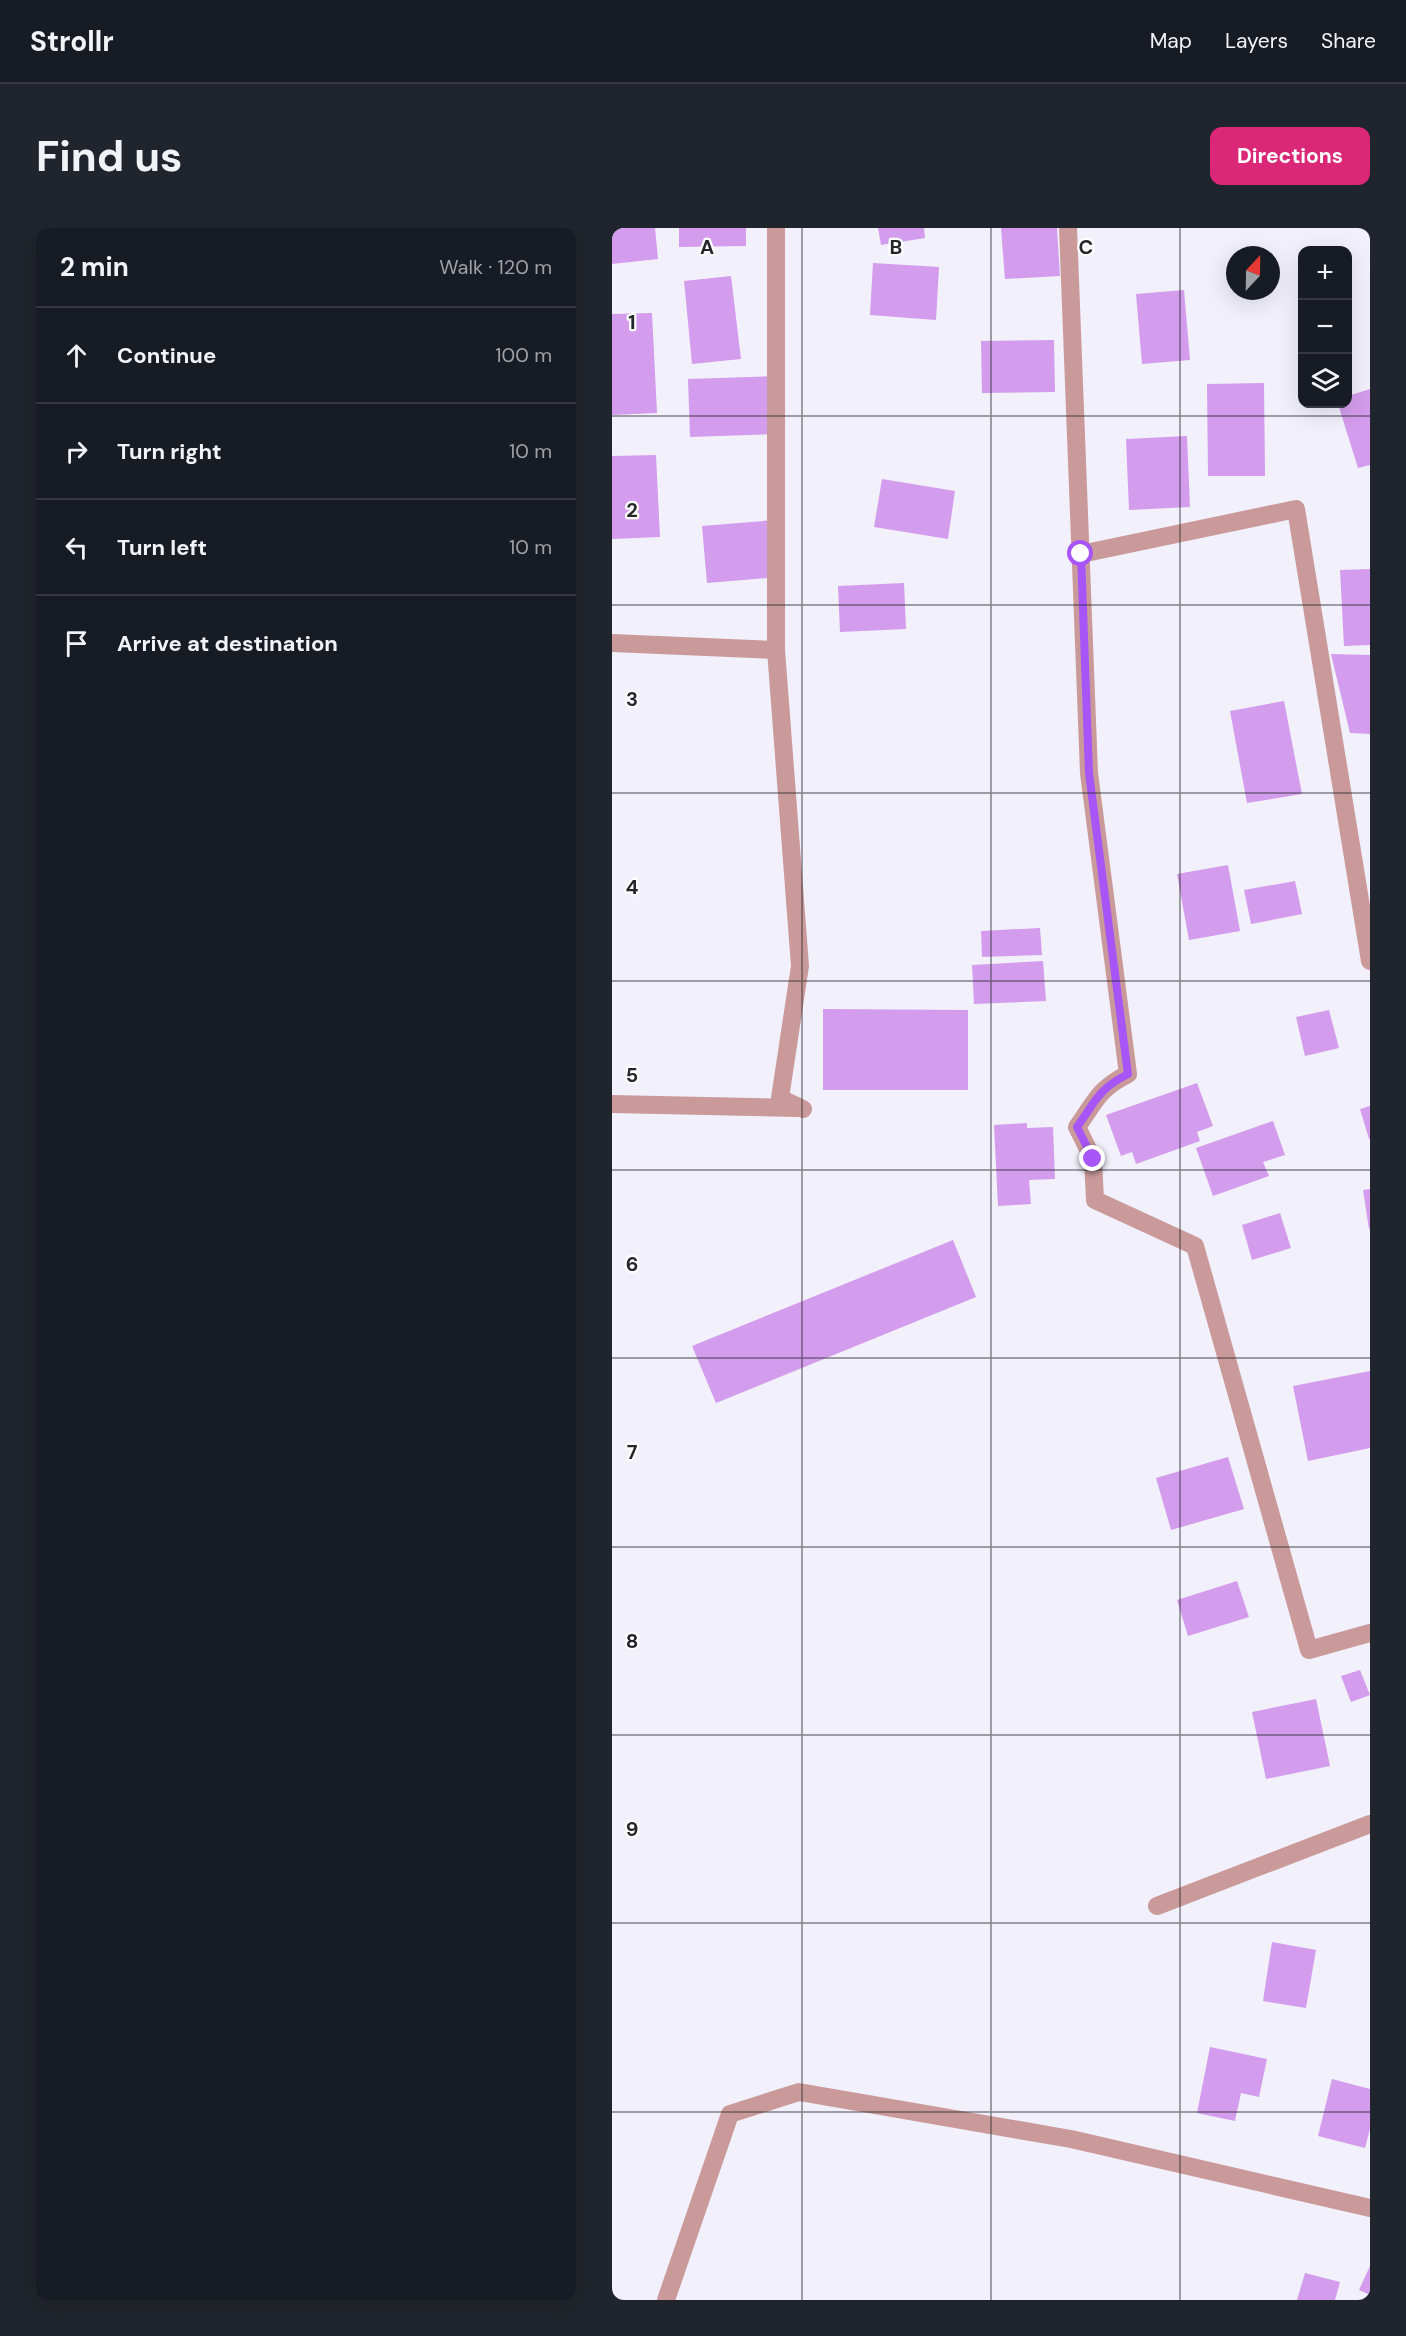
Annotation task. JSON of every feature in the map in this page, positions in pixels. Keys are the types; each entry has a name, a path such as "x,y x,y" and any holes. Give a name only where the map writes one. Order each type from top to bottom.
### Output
{"street":[{"path":"612,1104 804,1108 780,1098 800,966 776,650 776,228"},
{"path":"1068,228 1089,773 1128,1074 1110,1083 1094,1099 1077,1127 1093,1159 1095,1200 1195,1246 1309,1650 1370,1633"},
{"path":"1081,554 1296,509 1370,961"},
{"path":"612,643 776,650"},
{"path":"1157,1906 1370,1824"},
{"path":"666,2300 730,2114 799,2092 1071,2139 1370,2208"}],"building":[{"path":"612,228 655,228 658,259 612,264"},
{"path":"679,228 746,228 746,246 679,247"},
{"path":"878,228 924,228 925,238 881,245"},
{"path":"1001,228 1057,228 1060,276 1005,279"},
{"path":"873,263 939,267 936,320 870,315"},
{"path":"731,276 741,359 692,364 684,281"},
{"path":"1184,290 1190,360 1142,364 1136,294"},
{"path":"652,313 657,413 612,415 612,314"},
{"path":"1054,340 1055,392 982,393 981,341"},
{"path":"775,376 777,434 690,437 688,379"},
{"path":"1264,383 1265,476 1208,476 1207,384"},
{"path":"1370,389 1370,465 1358,468 1339,408 1352,408 1352,395"},
{"path":"1187,436 1190,507 1129,510 1126,439"},
{"path":"656,455 660,537 612,539 612,456"},
{"path":"882,479 955,491 948,539 874,527"},
{"path":"775,520 780,577 707,583 702,526"},
{"path":"1370,569 1370,645 1344,646 1340,570"},
{"path":"904,583 906,629 840,632 838,586"},
{"path":"1331,654 1370,655 1370,734 1350,733"},
{"path":"1284,701 1302,794 1247,803 1230,711"},
{"path":"1228,865 1240,931 1189,940 1177,874"},
{"path":"1295,881 1302,914 1251,924 1244,890"},
{"path":"1040,928 1042,955 982,957 981,931"},
{"path":"1043,961 1046,1001 974,1004 972,965"},
{"path":"823,1009 968,1010 968,1090 823,1090"},
{"path":"1329,1010 1339,1048 1305,1056 1296,1017"},
{"path":"1197,1083 1213,1126 1197,1132 1200,1141 1136,1164 1132,1152 1121,1156 1106,1115"},
{"path":"1370,1106 1370,1139 1369,1139 1360,1109"},
{"path":"1273,1121 1285,1155 1263,1162 1269,1176 1213,1196 1196,1148"},
{"path":"1027,1123 1027,1128 1053,1127 1055,1179 1029,1180 1031,1204 998,1206 994,1125"},
{"path":"1370,1189 1370,1229 1369,1229 1363,1190"},
{"path":"1280,1213 1291,1248 1252,1260 1242,1225"},
{"path":"953,1240 976,1297 716,1403 692,1346"},
{"path":"1370,1371 1370,1448 1308,1461 1293,1386"},
{"path":"1228,1457 1244,1509 1171,1530 1156,1478"},
{"path":"1237,1581 1249,1617 1188,1636 1177,1600"},
{"path":"1360,1670 1370,1695 1351,1702 1341,1676"},
{"path":"1316,1699 1330,1766 1266,1779 1252,1712"},
{"path":"1272,1942 1316,1950 1306,2008 1263,2001"},
{"path":"1210,2047 1267,2059 1259,2097 1241,2093 1235,2121 1197,2113"},
{"path":"1332,2079 1370,2089 1370,2129 1365,2148 1318,2136"},
{"path":"1370,2266 1370,2295 1359,2290"},
{"path":"1305,2273 1340,2282 1335,2300 1297,2300"}],"route":[{"path":"1081,554 1089,773 1114,980 1128,1074 1110,1083 1094,1099 1077,1127 1093,1159"}]}
